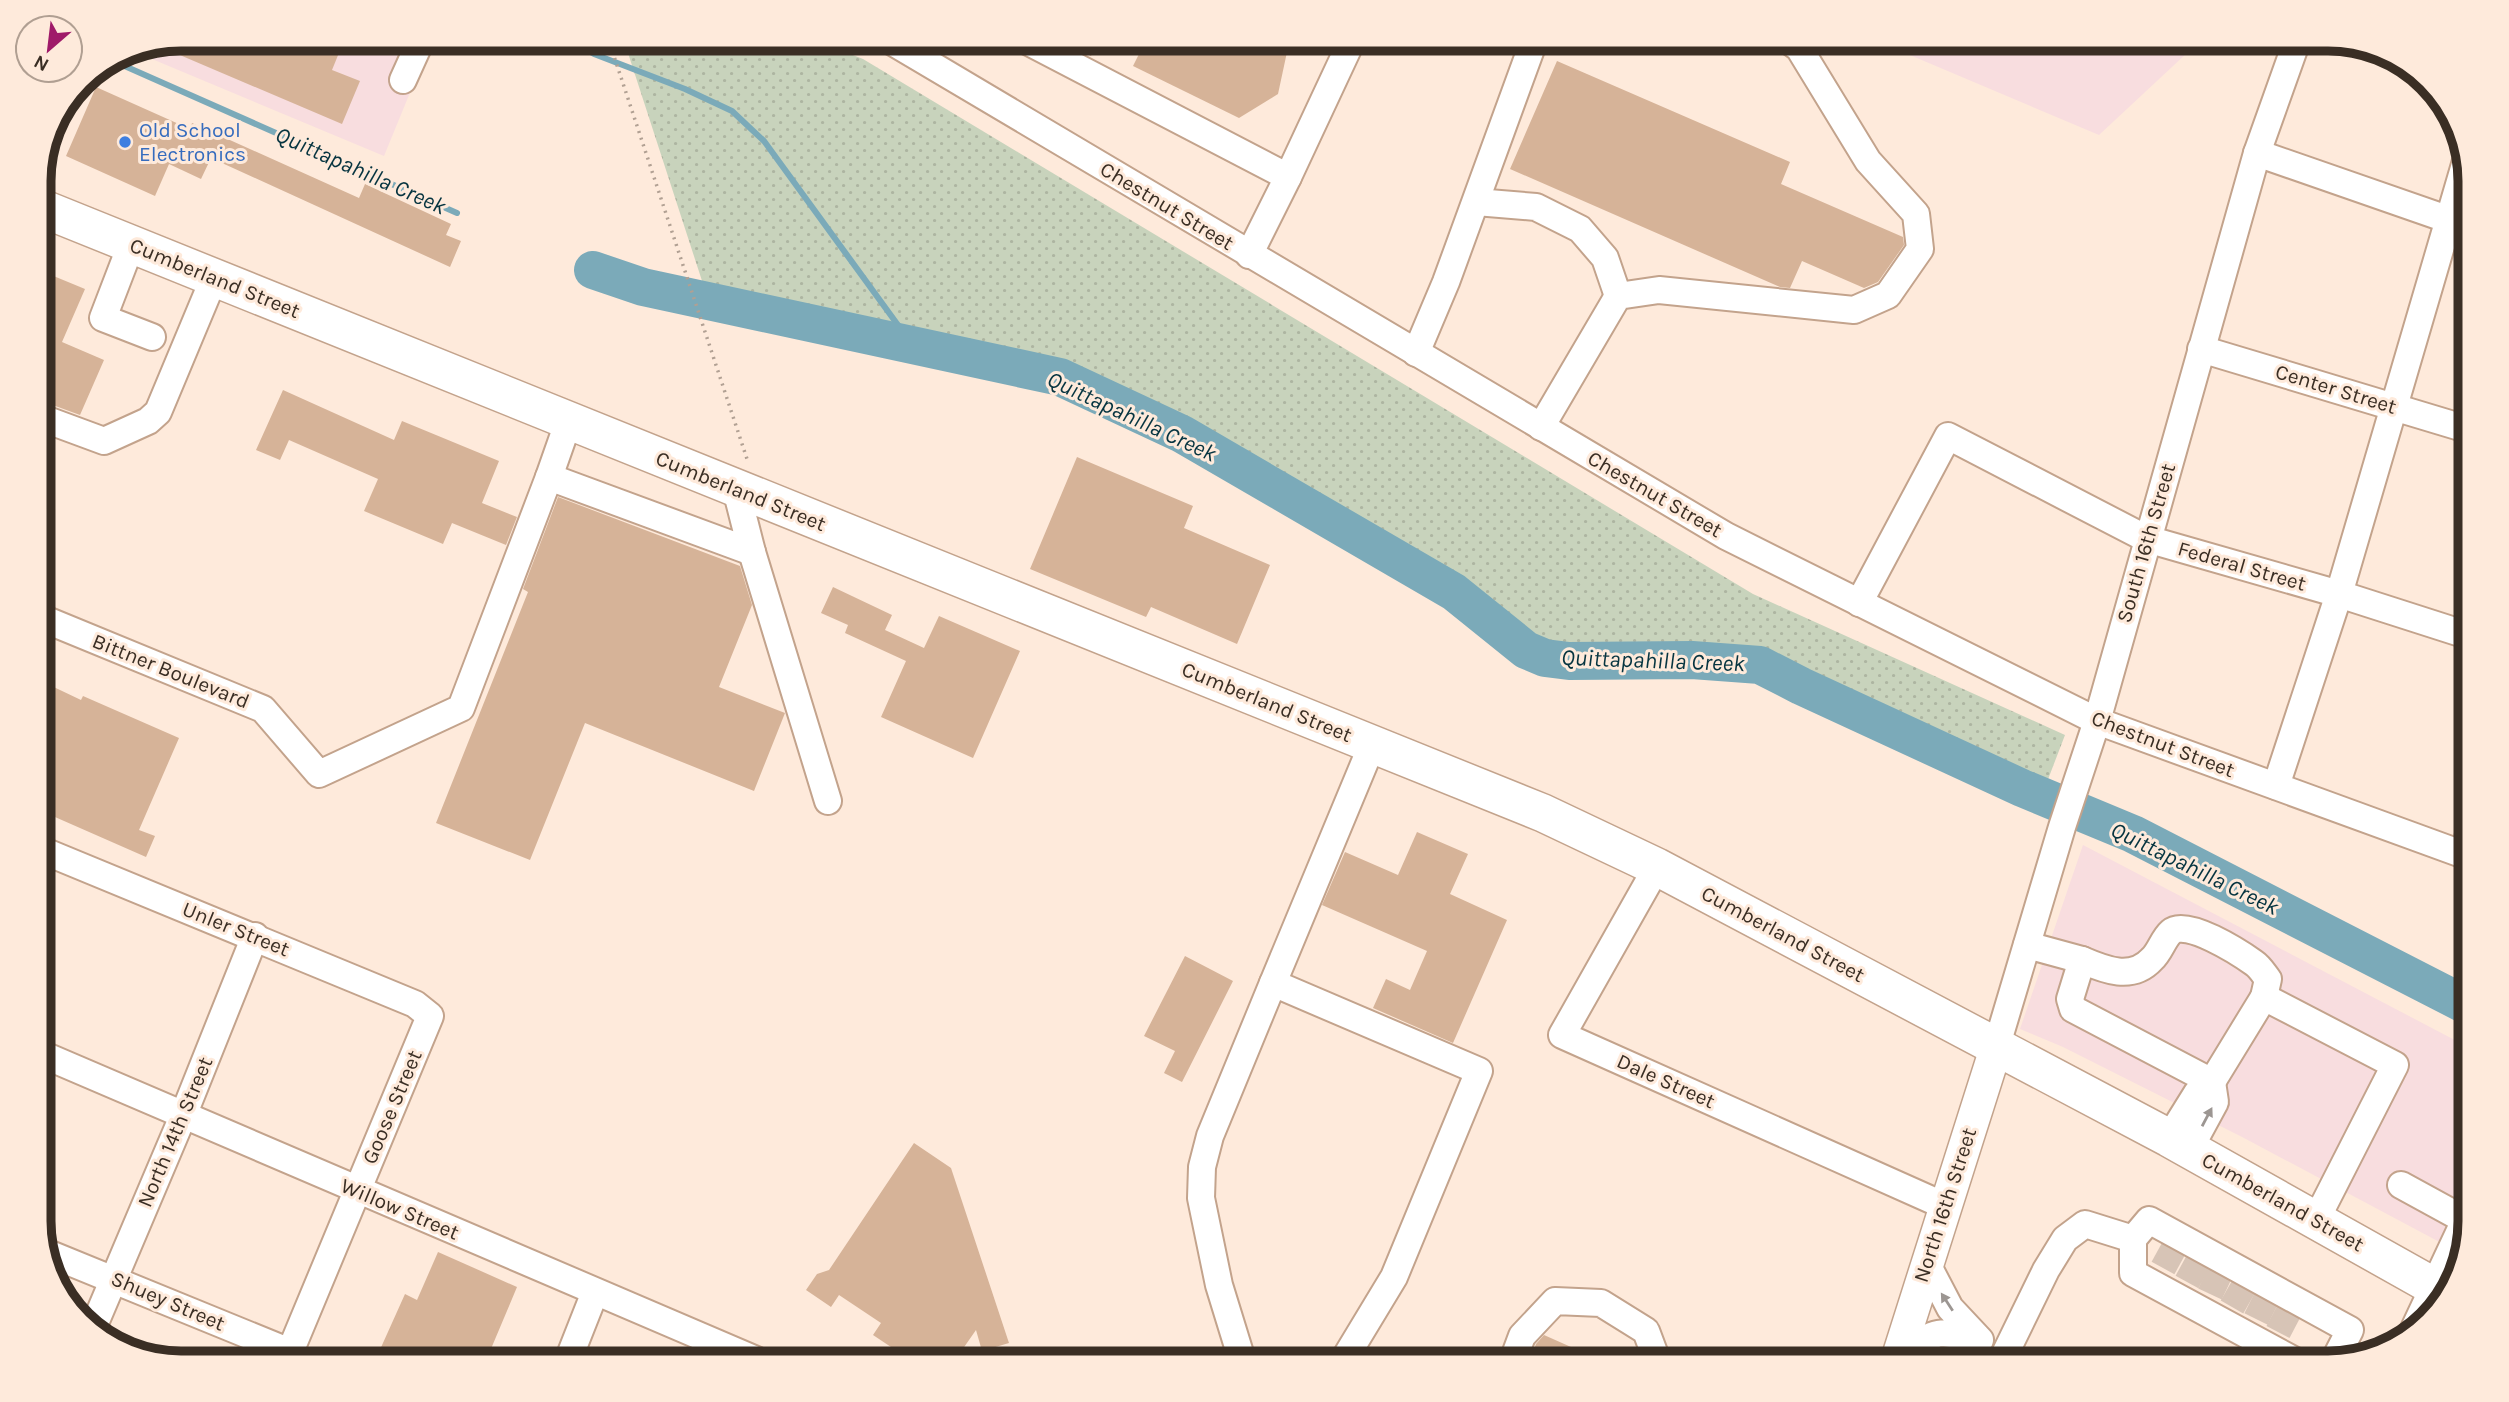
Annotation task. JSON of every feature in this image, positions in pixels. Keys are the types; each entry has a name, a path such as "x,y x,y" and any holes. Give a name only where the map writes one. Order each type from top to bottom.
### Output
{"highway":[{"name":"Cumberland Street","path":"51,212 1543,813 1657,867 2179,1144 2439,1289"}],"main road":[{"name":"North 16th Street","path":"1900,1351 1996,1048"}],"street":[{"path":"403,80 416,51"},
{"name":"Chestnut Street","path":"908,51 1726,536 2097,721 2276,786 2458,844"},
{"path":"1046,51 1288,177"},
{"path":"1248,254 1288,177 1347,51"},
{"path":"1416,353 1476,201 1530,51"},
{"path":"1618,296 1659,290 1854,310 1888,295 1920,249 1916,214 1868,161 1801,51"},
{"name":"South 16th Street","path":"1996,1048 2062,827 2097,721 2257,153 2293,51"},
{"path":"2257,153 2458,223"},
{"path":"1476,201 1536,206 1580,229 1605,258 1618,296 1541,427"},
{"path":"2276,786 2339,594 2393,406 2458,226"},
{"path":"131,245 103,318 152,337"},
{"path":"51,421 104,441 148,421 158,412 214,278"},
{"name":"Center Street","path":"2201,349 2458,426"},
{"path":"569,420 549,477 752,552"},
{"name":"Federal Street","path":"1859,603 1948,436 2147,539 2339,594 2458,632"},
{"name":"Bittner Boulevard","path":"51,622 263,709 319,774 461,708 549,477"},
{"path":"748,494 752,552 828,801"},
{"path":"1239,1351 1219,1285 1201,1198 1202,1167 1210,1136 1372,745"},
{"name":"Unler Street","path":"51,854 415,1004 430,1016"},
{"name":"Dale Street","path":"1657,867 1562,1035 1945,1206"},
{"path":"2027,945 2082,960 2103,969 2125,973 2142,968 2154,958 2171,932 2180,928 2198,932 2257,965 2269,979 2264,997 2212,1082 2215,1102 2179,1144"},
{"name":"North 14th Street","path":"96,1319 183,1116 255,936"},
{"path":"2082,960 2070,999 2073,1009 2212,1082"},
{"path":"1273,983 1479,1071 1394,1277 1349,1351"},
{"path":"2264,997 2395,1065 2316,1220"},
{"name":"Goose Street","path":"300,1351 357,1191 430,1016"},
{"name":"Willow Street","path":"51,1058 735,1351"},
{"path":"2401,1185 2458,1216"},
{"path":"2168,1259 2133,1273 2133,1239 2149,1220 2168,1259 2238,1298 2350,1330 2340,1350"},
{"path":"2010,1351 2046,1270 2065,1239 2085,1224 2133,1239"},
{"path":"2446,1275 2455,1249"},
{"name":"Shuey Street","path":"56,1256 281,1351"},
{"path":"2168,1259 2238,1298 2288,1351"},
{"path":"1927,1264 1950,1308 1994,1351"},
{"path":"572,1351 595,1292"},
{"path":"1516,1351 1522,1336 1555,1301 1601,1303 1646,1331 1654,1351"},
{"path":"1910,1351 1931,1334 1942,1332 1980,1340"}],"path":[{"path":"612,51 706,330 748,494"}],"shaded area":[{"path":"181,51 427,51 384,156 145,56"},
{"path":"1900,51 2189,51 2099,135"},
{"path":"2083,845 2458,1042 2458,1221 2455,1250 2244,1138 2063,1047 2020,1029"}],"green space":[{"path":"623,51 843,51 863,59 1753,594 2065,735 2047,782 1763,652 1560,648 1537,641 1459,580 1178,417 1064,367 704,287 628,53"}],"building":[{"path":"340,51 332,70 360,81 342,124 172,52"},
{"path":"1140,51 1287,51 1278,94 1239,118 1133,66"},
{"path":"1557,61 1790,162 1781,184 1903,237 1904,245 1878,282 1864,288 1802,261 1790,288 1780,287 1510,169"},
{"path":"96,87 190,129 192,123 359,198 365,184 451,224 446,235 461,241 450,267 211,158 201,179 169,164 155,196 66,156"},
{"path":"51,275 85,289 62,342 104,360 80,415 51,404"},
{"path":"283,390 394,440 402,421 499,461 482,503 517,517 506,545 452,523 443,544 364,511 378,479 289,440 280,460 256,450"},
{"path":"1077,457 1193,506 1184,528 1270,565 1237,644 1151,607 1146,617 1030,569"},
{"path":"558,497 740,566 752,605 719,687 785,713 754,791 585,723 530,860 436,823 528,592 523,589"},
{"path":"833,587 892,615 885,630 924,648 939,616 1020,651 973,758 881,717 906,661 845,633 848,625 821,613"},
{"path":"51,686 81,700 83,696 179,738 139,830 155,836 146,857 51,815"},
{"path":"1417,832 1468,854 1450,894 1507,920 1453,1043 1373,1008 1386,979 1410,990 1427,951 1322,905 1345,852 1398,875"},
{"path":"1185,956 1233,981 1182,1082 1164,1073 1175,1051 1144,1036"},
{"path":"914,1143 951,1168 1009,1343 982,1351 976,1330 961,1351 897,1351 873,1335 881,1323 839,1295 831,1307 806,1290 817,1274 829,1270"},
{"path":"438,1252 517,1287 490,1351 379,1351 405,1294 417,1300"},
{"path":"1544,1335 1580,1351 1533,1351"}],"waterway":[{"path":"589,51 685,89 732,111 764,141 911,343"},
{"name":"Quittapahilla Creek","path":"122,65 457,213"},
{"name":"Quittapahilla Creek","path":"593,270 643,287 1060,377 1182,434 1454,592 1526,650 1545,658 1569,661 1692,660 1760,665 2022,788 2133,834 2458,1001"}],"tunnel":[{"path":"2163,1268 2174,1248"},
{"path":"2187,1282 2199,1260"},
{"path":"2210,1294 2220,1273"},
{"path":"2232,1307 2244,1286"},
{"path":"2256,1319 2266,1299"},
{"path":"2278,1332 2289,1311"}],"place":[{"name":"Old School Electronics","path":"125,142"}]}
